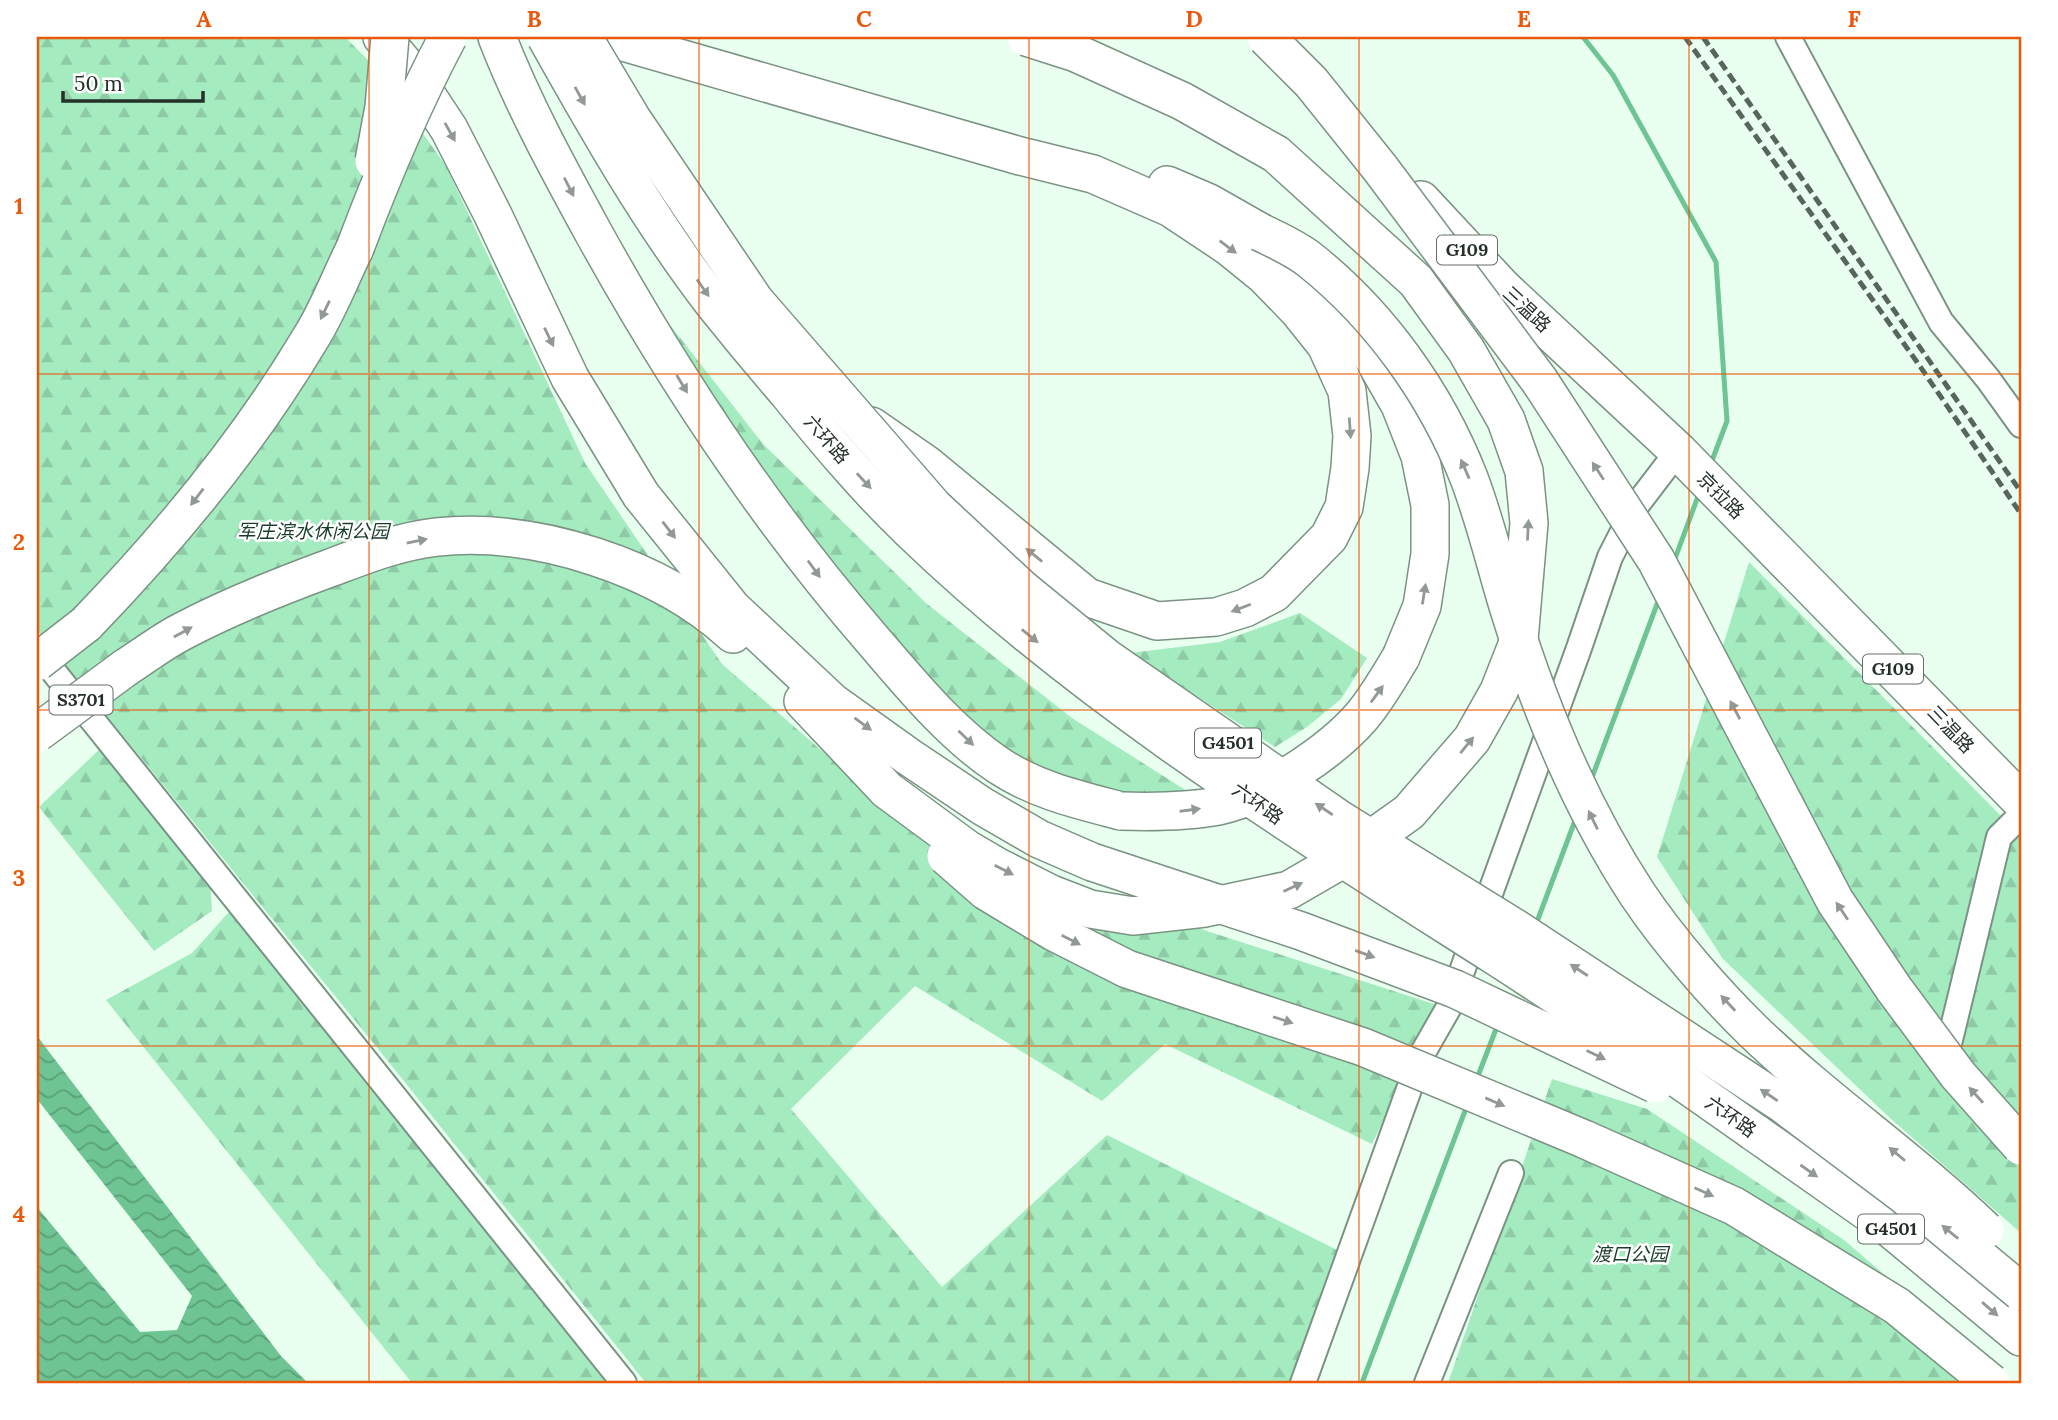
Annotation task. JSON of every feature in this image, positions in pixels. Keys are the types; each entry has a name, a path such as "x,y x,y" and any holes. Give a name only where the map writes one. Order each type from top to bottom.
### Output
{"highway":[{"path":"382,37 412,73 449,129 493,215 569,378 641,495 732,608 832,702 909,757 1039,839 1092,862 1300,931 1455,989 1754,1132"},
{"path":"355,248 384,107 390,37"},
{"path":"355,248 400,137 448,37"},
{"path":"497,37 514,79 573,196 693,402 828,589 900,672 975,748 1022,780 1072,798 1121,811 1171,812 1221,805 1268,788 1319,754 1360,718 1382,688 1401,657 1422,606 1430,554 1430,505 1420,456 1400,405 1375,361 1348,323 1319,288 1260,232"},
{"name":"六环路","path":"547,37 606,142 660,228 713,302 825,439 908,528 998,610 1102,694 1308,837 1631,1045 1885,1224 2021,1337"},
{"name":"六环路","path":"583,37 632,119 755,301 934,507 1021,588 1108,659 1339,819 1515,928 1783,1104 1903,1195 2021,1292"},
{"path":"606,37 1174,199 1209,203 1307,257 1359,304 1396,347 1438,413 1468,476 1487,530 1508,606 1558,747 1598,830 1640,898 1696,969 1753,1031 1951,1200 2021,1265"},
{"path":"657,37 1097,158 1174,199 1265,276 1298,310 1326,345 1347,391 1352,436 1350,468 1343,507 1329,537 1274,593 1245,608 1216,617 1157,621 1087,597 927,465 850,411"},
{"path":"887,790 967,849 1051,894 1090,909 1133,916 1205,908 1289,890 1346,857 1409,812 1472,739 1499,691 1519,640 1529,523 1524,471 1506,420 1466,351 1416,281 1276,154 1182,101 1076,52 1026,37"},
{"path":"1268,37 1311,82 1447,255 1539,380 1656,560 1835,901 1894,989 1958,1075 2021,1146"},
{"name":"三温路","path":"1268,37 1472,256 1678,451"},
{"name":"S3701","path":"37,662 86,624 164,538 260,417 312,337 355,248"},
{"name":"京拉路","path":"1678,451 1764,538"},
{"name":"S3701","path":"37,733 125,668 182,631 285,584 381,549 435,537 485,535 571,550 641,573 708,611 776,673 887,790"},
{"name":"三温路","path":"1764,538 2021,801"},
{"path":"887,790 933,844 986,891 1054,932 1127,969 1363,1047 1584,1139 1734,1206 1897,1306 1992,1383"}],"street":[{"path":"1788,37 1941,322 1989,379 2021,425"},
{"path":"1303,1383 1421,1056 1448,1007 1579,648 1609,557 1636,506 1678,451"},
{"path":"37,651 624,1383"},
{"path":"1950,1040 1999,838 2021,816"},
{"path":"1427,1383 1511,1173"}],"green space":[{"name":"军庄滨水休闲公园","path":"37,37 345,37 377,69 446,166 585,463 722,664 896,815 1120,903 1440,1006 1372,1144 1165,1044 1102,1101 915,986 791,1109 942,1287 1107,1135 1353,1258 1309,1383 646,1383 37,630"},
{"path":"596,230 763,444 927,604 1072,718 1190,793 1104,810 953,737 716,470 580,240"},
{"path":"1749,562 2021,836 2021,1233 1890,1118 1723,959 1657,857"},
{"path":"1300,613 1367,658 1341,699 1307,727 1275,747 1130,653 1220,642"},
{"path":"103,746 210,881 212,911 154,951 39,807"},
{"path":"229,912 611,1383 412,1383 106,1000 192,953"},
{"name":"渡口公园","path":"1552,1079 1647,1109 1844,1240 1984,1360 1991,1383 1448,1383"}],"water":[{"path":"37,1036 281,1356 308,1383 37,1383 37,1207 140,1332 177,1330 192,1296 37,1099"}],"waterway":[{"path":"1583,37 1613,75 1716,262 1727,421 1710,466"},
{"path":"1673,564 1700,491"},
{"path":"1591,780 1659,599"},
{"path":"1535,927 1576,818"},
{"path":"1476,1081 1498,1024"},
{"path":"1362,1383 1468,1103"}],"railway":[{"path":"1685,37 1917,362 2021,514"},
{"path":"1703,37 2021,492"}]}
